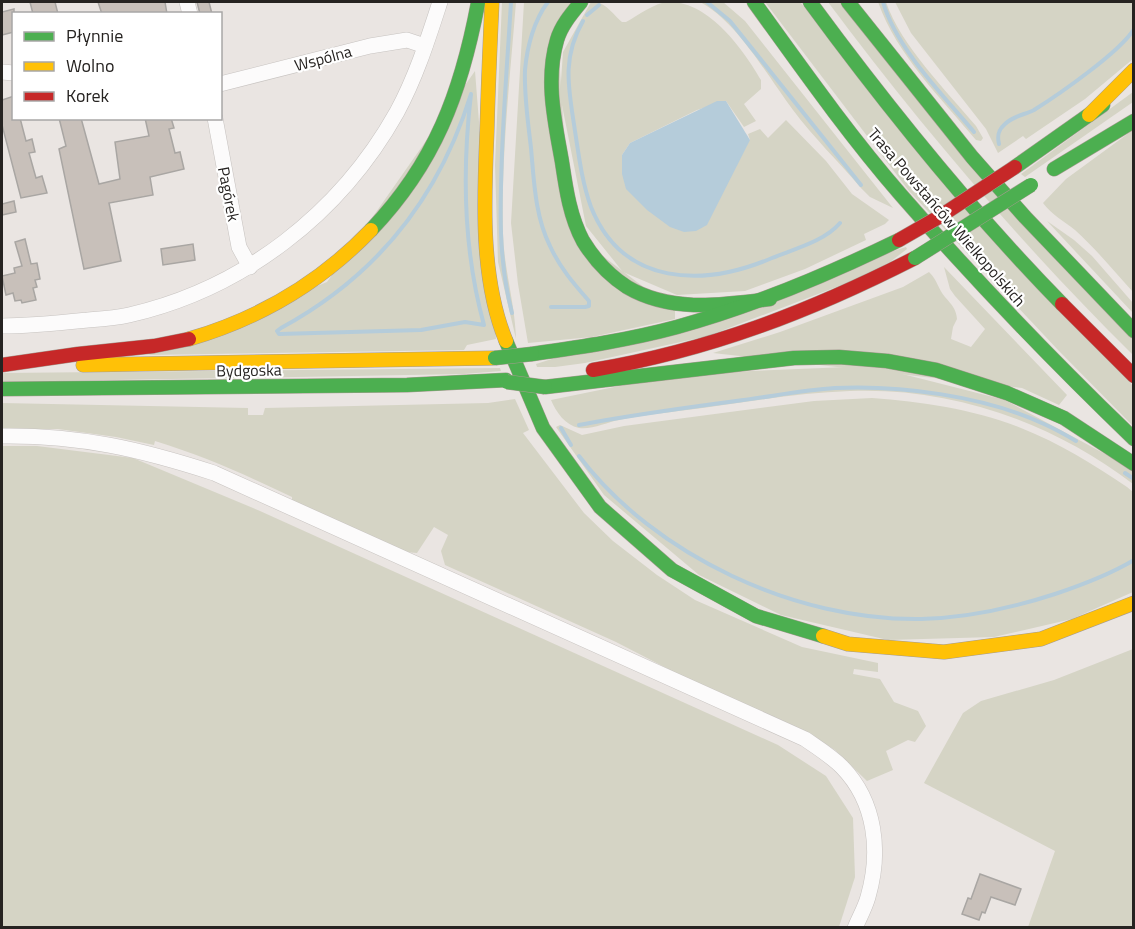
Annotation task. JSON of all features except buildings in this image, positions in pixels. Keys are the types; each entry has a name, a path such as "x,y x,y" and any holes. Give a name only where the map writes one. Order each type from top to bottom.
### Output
{"main road":[{"path":"2,365 153,347 198,336 259,312 315,280 375,228 417,174 437,139 454,98 471,44 478,2"},
{"path":"492,2 484,204 486,248 493,292 505,339 531,407 554,446 581,484 612,520 645,550 675,572 732,606 778,626 825,640 860,647 902,652 949,652 998,647 1043,638 1086,624 1134,603"},
{"path":"581,2 567,19 557,38 552,61 551,87 568,202 584,241 597,260 612,275 635,291 665,302 692,306 721,306 770,299"},
{"name":"Trasa Powstańców Wielkopolskich","path":"754,2 815,86 899,193 1003,309 1078,386 1134,439"},
{"name":"Trasa Powstańców Wielkopolskich","path":"810,2 852,60 936,165 1039,280 1134,376"},
{"path":"848,2 893,56 933,110 1010,200 1132,329"},
{"path":"873,11 893,56"},
{"path":"750,20 815,86"},
{"path":"1089,115 1134,70"},
{"path":"2,365 406,362 495,358 601,345 662,332 718,317 770,299 849,266 899,240 939,217 1015,167 1134,83"},
{"path":"1043,177 1134,112"},
{"path":"543,382 642,361 727,339 862,286 951,237 1134,121"},
{"path":"543,382 608,381 748,362 822,357 861,358 912,364 962,376 1024,399 1083,430 1134,464"},
{"name":"Bydgoska","path":"2,390 543,382"}],"street":[{"path":"2,326 38,326 126,316 189,296 250,267 285,242 320,213 354,176 378,144 414,77 440,2"},
{"name":"Wspólna","path":"222,83 370,46 407,40 425,46"},
{"name":"Pagórek","path":"215,120 239,247 250,267"},
{"path":"2,436 34,435 78,438 161,456 214,473 805,739 842,767 861,793 873,823 875,857 868,898 855,927"}],"shaded area":[{"path":"502,2 516,2 506,118 503,234 516,339 498,262 495,165"},
{"path":"524,2 571,2 557,23 570,231 675,311 675,319 592,337 528,343 511,223"},
{"path":"591,2 605,6 622,22 668,2 697,9 711,18 735,42 761,80 761,89 744,104 756,121 744,127 726,101 697,110 630,143 622,155 750,140 748,134 760,129 768,138 786,120 826,161 852,194 889,220 864,234 866,240 805,269 745,291 677,295 623,272 586,226 560,95 563,52"},
{"path":"700,2 723,2 745,21 893,208 870,197 860,187 801,120 727,22"},
{"path":"765,2 800,2 1133,386 1133,426 1058,350 909,191"},
{"path":"828,2 845,2 1133,337 1133,355 1012,228 936,140"},
{"path":"878,2 886,2 902,35 938,83 976,126 983,138 981,141 976,140 908,58 896,40"},
{"path":"895,2 1133,2 1133,59 1085,99 1026,139 1023,136 998,153 986,129 911,33"},
{"path":"475,71 496,339 467,345 464,350 148,355 327,282"},
{"path":"1133,92 1133,102 1025,177 1021,174"},
{"path":"1133,130 1133,292 1083,237 1043,203 1066,179"},
{"path":"1047,221 1092,256 1133,303 1133,313"},
{"path":"906,247 907,249 890,262 852,281 708,336 585,363 555,367 537,367 536,364"},
{"path":"944,267 1067,395 1059,405 1022,388 713,353 780,332 903,287 929,272 956,312 957,319 951,339 971,347 985,329 950,289"},
{"path":"871,366 1005,400 1133,469 1133,484 1102,462 1035,426 963,402 926,395 888,391 809,394 645,415 584,428 565,421 551,400 624,385 705,373"},
{"path":"500,368 501,371 464,374 2,382 2,373"},
{"path":"872,398 948,407 1003,421 1062,447 1127,487 1133,492 1133,592 1072,619 994,637 888,640 781,615 699,575 604,495 556,427 560,425 582,435 624,426 814,401"},
{"path":"515,399 529,430 523,433 584,513 613,541 657,575 695,600 802,647 878,663 878,672 854,669 853,674 880,679 894,702 918,711 926,726 915,742 908,740 886,751 893,770 867,781 835,750 801,729 445,565 441,551 448,535 434,527 417,553 406,552 241,474 155,441 154,445 58,429 2,429 2,403 248,408 248,415 263,415 265,408 488,403"},
{"path":"2,446 37,446 133,458 260,511 778,745 826,776 853,818 855,877 839,927 2,927"},
{"path":"1133,649 1133,927 1028,927 1055,851 924,783 963,713 981,701 1054,680"}],"water":[{"path":"717,101 726,101 750,140 707,225 696,231 684,232 670,227 647,210 626,189 622,174 622,155 630,143"}],"waterway":[{"path":"511,2 501,213 504,273 512,313"},
{"path":"548,2 532,34 525,70 526,109 536,198 541,223 554,254 589,301 589,306 585,307 551,307"},
{"path":"707,2 730,21 861,185"},
{"path":"883,2 889,19 909,54 974,132"},
{"path":"587,15 599,5"},
{"path":"583,21 576,35 569,62 569,88 579,160 591,207 605,233 623,253 644,266 668,273 693,276 720,274 809,244 826,235 840,223"},
{"path":"999,144 999,131 1008,121 1034,110 1072,84 1103,61 1134,29"},
{"path":"471,94 466,152 466,210 472,268 484,325 465,322 421,330 279,334 277,331 281,328 347,284 375,259 400,230 422,200 441,167 458,132 471,94"},
{"path":"579,425 798,392 835,388 887,388 942,394 995,406 1048,426 1076,441"},
{"path":"561,428 571,445"},
{"path":"579,456 610,492 647,524 688,552 732,576 778,595 826,608 874,617 938,618 1006,608 1055,594 1095,579 1134,560"},
{"path":"1125,473 1134,479"}],"traffic: fast":[{"path":"581,2 559,35 553,55 551,86 567,193 583,241 614,278 627,287 661,301 715,305 770,299"},
{"path":"754,2 807,76 881,172 1015,320 1134,439"},
{"path":"810,2 931,158 1062,304"},
{"path":"848,2 972,157 1025,217 1134,331"},
{"path":"371,230 412,179 442,125 463,67 478,3"},
{"path":"1015,167 1103,105"},
{"path":"1054,169 1134,121"},
{"path":"915,258 1031,185"},
{"path":"532,354 659,332 706,319 790,289 899,240"},
{"path":"506,341 543,428 600,507 672,570 756,616 823,636"},
{"path":"495,358 532,354"},
{"path":"545,387 794,358 839,357 887,361 936,370 1007,393 1064,418 1134,464"},
{"path":"2,389 407,385 506,380"},
{"path":"507,382 545,387"}],"traffic: slow":[{"path":"492,2 485,183 486,237 492,291 506,341"},
{"path":"1089,115 1134,70"},
{"path":"189,339 240,321 287,296 331,266 371,230"},
{"path":"83,365 495,358"},
{"path":"823,636 848,644 944,652 1041,639 1134,603"}],"traffic: jam":[{"path":"899,240 939,217 1015,167"},
{"path":"593,370 678,352 758,327 836,295 915,258"},
{"path":"1062,304 1134,376"},
{"path":"2,365 154,346 189,339"}]}
